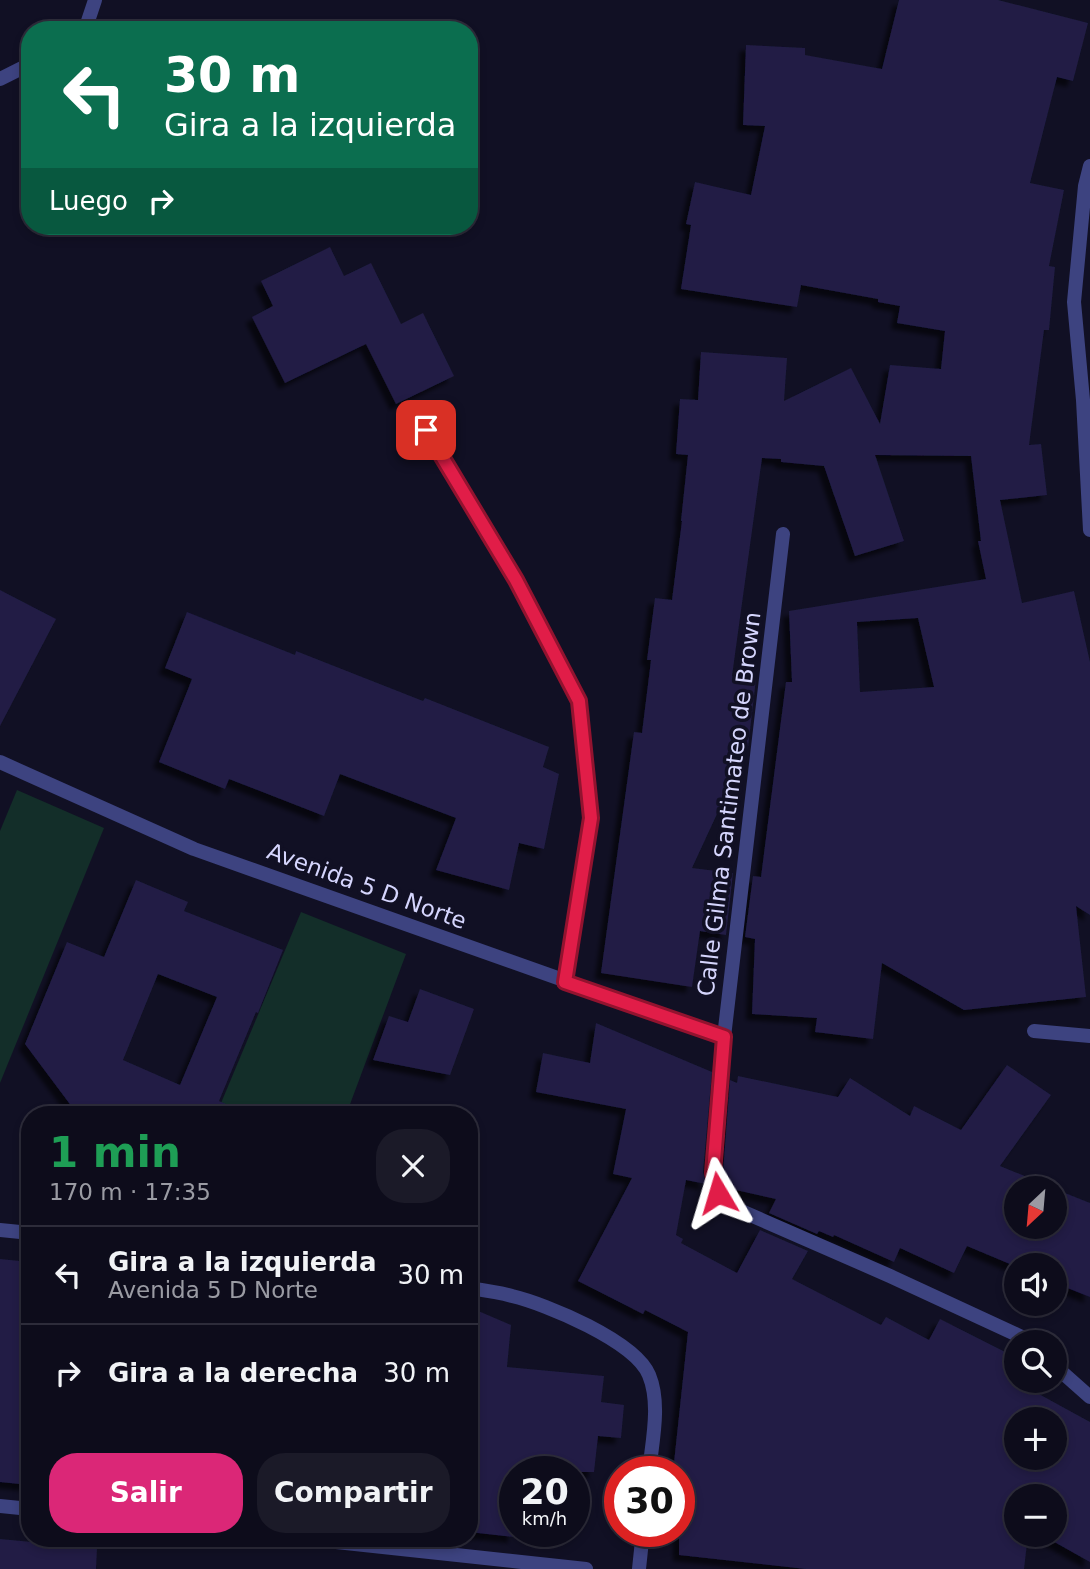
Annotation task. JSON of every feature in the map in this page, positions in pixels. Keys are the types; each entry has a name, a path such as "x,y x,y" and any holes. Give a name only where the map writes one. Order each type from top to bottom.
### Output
{"street":[{"path":"88,21 95,0"},
{"path":"0,79 21,68"},
{"path":"1090,166 1085,186 1074,302 1087,400 1090,530"},
{"path":"426,430 516,580 579,701 591,818 565,982"},
{"name":"Calle Gilma Santimateo de Brown","path":"783,534 724,1037 713,1173 718,1193 732,1207 1007,1330"},
{"name":"Avenida 5 D Norte","path":"0,762 194,849 724,1037"},
{"path":"1034,1031 1090,1036"},
{"path":"0,1230 21,1232"},
{"path":"478,1289 526,1301 596,1329 629,1350 649,1374 655,1408 650,1456"},
{"path":"1067,1376 1090,1396"},
{"path":"0,1506 21,1508"},
{"path":"382,1547 586,1569"},
{"path":"639,1569 641,1547"}],"green space":[{"path":"17,790 104,828 0,1083 0,831"},
{"path":"301,912 406,954 349,1106 220,1106"}],"building":[{"path":"899,0 998,0 1088,23 1073,81 1057,77 1030,183 1064,190 1049,266 1055,267 1049,330 1044,330 1029,445 1041,444 1047,495 1000,500 1022,603 1074,591 1090,662 1090,915 1076,906 1086,997 964,1010 882,963 873,1039 815,1032 817,1018 752,1014 755,939 745,937 753,876 761,877 786,682 792,682 789,611 986,579 978,541 981,541 971,456 875,455 904,541 855,556 824,466 762,458 732,676 756,679 748,747 692,868 733,873 726,935 700,931 692,987 601,973 634,732 642,733 655,598 672,600 688,455 676,454 680,399 698,400 701,352 787,358 784,401 851,368 880,424 890,365 941,369 945,331 897,323 900,306 878,302 878,299 801,285 797,307 681,289 691,225 686,224 695,182 751,195 765,126 743,125 746,45 805,48 805,55 882,69","holes":["918,618 934,687 860,692 857,622"]},
{"path":"330,247 344,276 371,263 401,324 423,313 454,376 396,404 366,344 285,383 252,317 273,306 261,281"},
{"path":"0,590 56,619 0,726"},
{"path":"187,612 295,655 296,651 423,701 425,698 549,747 543,767 559,774 544,849 519,843 509,890 436,870 456,818 340,774 324,816 229,779 225,789 159,762 192,679 165,668"},
{"path":"136,880 188,902 184,911 283,950 219,1101 230,1106 71,1106 25,1044 67,942 104,957","holes":["158,974 217,997 180,1085 123,1060"]},
{"path":"420,989 474,1009 450,1075 373,1060 389,1016 408,1022"},
{"path":"596,1023 712,1072 703,1172 706,1184 686,1180 676,1235 683,1239 681,1243 737,1273 760,1230 808,1251 792,1279 881,1325 886,1317 929,1340 940,1319 1004,1351 1004,1393 1037,1393 1063,1407 1004,1407 1004,1470 1067,1470 1067,1409 1090,1422 1090,1562 1063,1547 1067,1547 1067,1484 1004,1484 1004,1547 1027,1547 1024,1569 806,1569 679,1555 679,1547 695,1547 695,1456 675,1456 688,1332 645,1310 643,1314 578,1281 632,1178 613,1174 626,1109 536,1092 543,1053 590,1063"},
{"path":"1007,1065 1051,1095 1000,1166 1025,1176 1004,1176 1004,1239 1068,1239 1068,1194 1090,1203 1090,1297 1067,1288 1067,1253 1004,1253 1004,1262 967,1246 954,1273 900,1248 894,1262 834,1235 833,1237 819,1231 817,1234 769,1213 776,1199 727,1188 723,1172 730,1080 737,1083 738,1076 838,1097 850,1078 910,1116 914,1106 961,1130"},
{"path":"0,1259 21,1261 21,1484 0,1482"},
{"path":"478,1311 511,1325 507,1367 604,1376 601,1402 624,1405 621,1438 598,1436 594,1472 590,1472 590,1456 499,1456 499,1535 478,1533"},
{"path":"0,1539 21,1541 21,1547 97,1548 96,1569 0,1569"}],"route":[{"path":"426,430 516,580 579,701 591,818 565,982 724,1037 713,1173 718,1193"}]}
